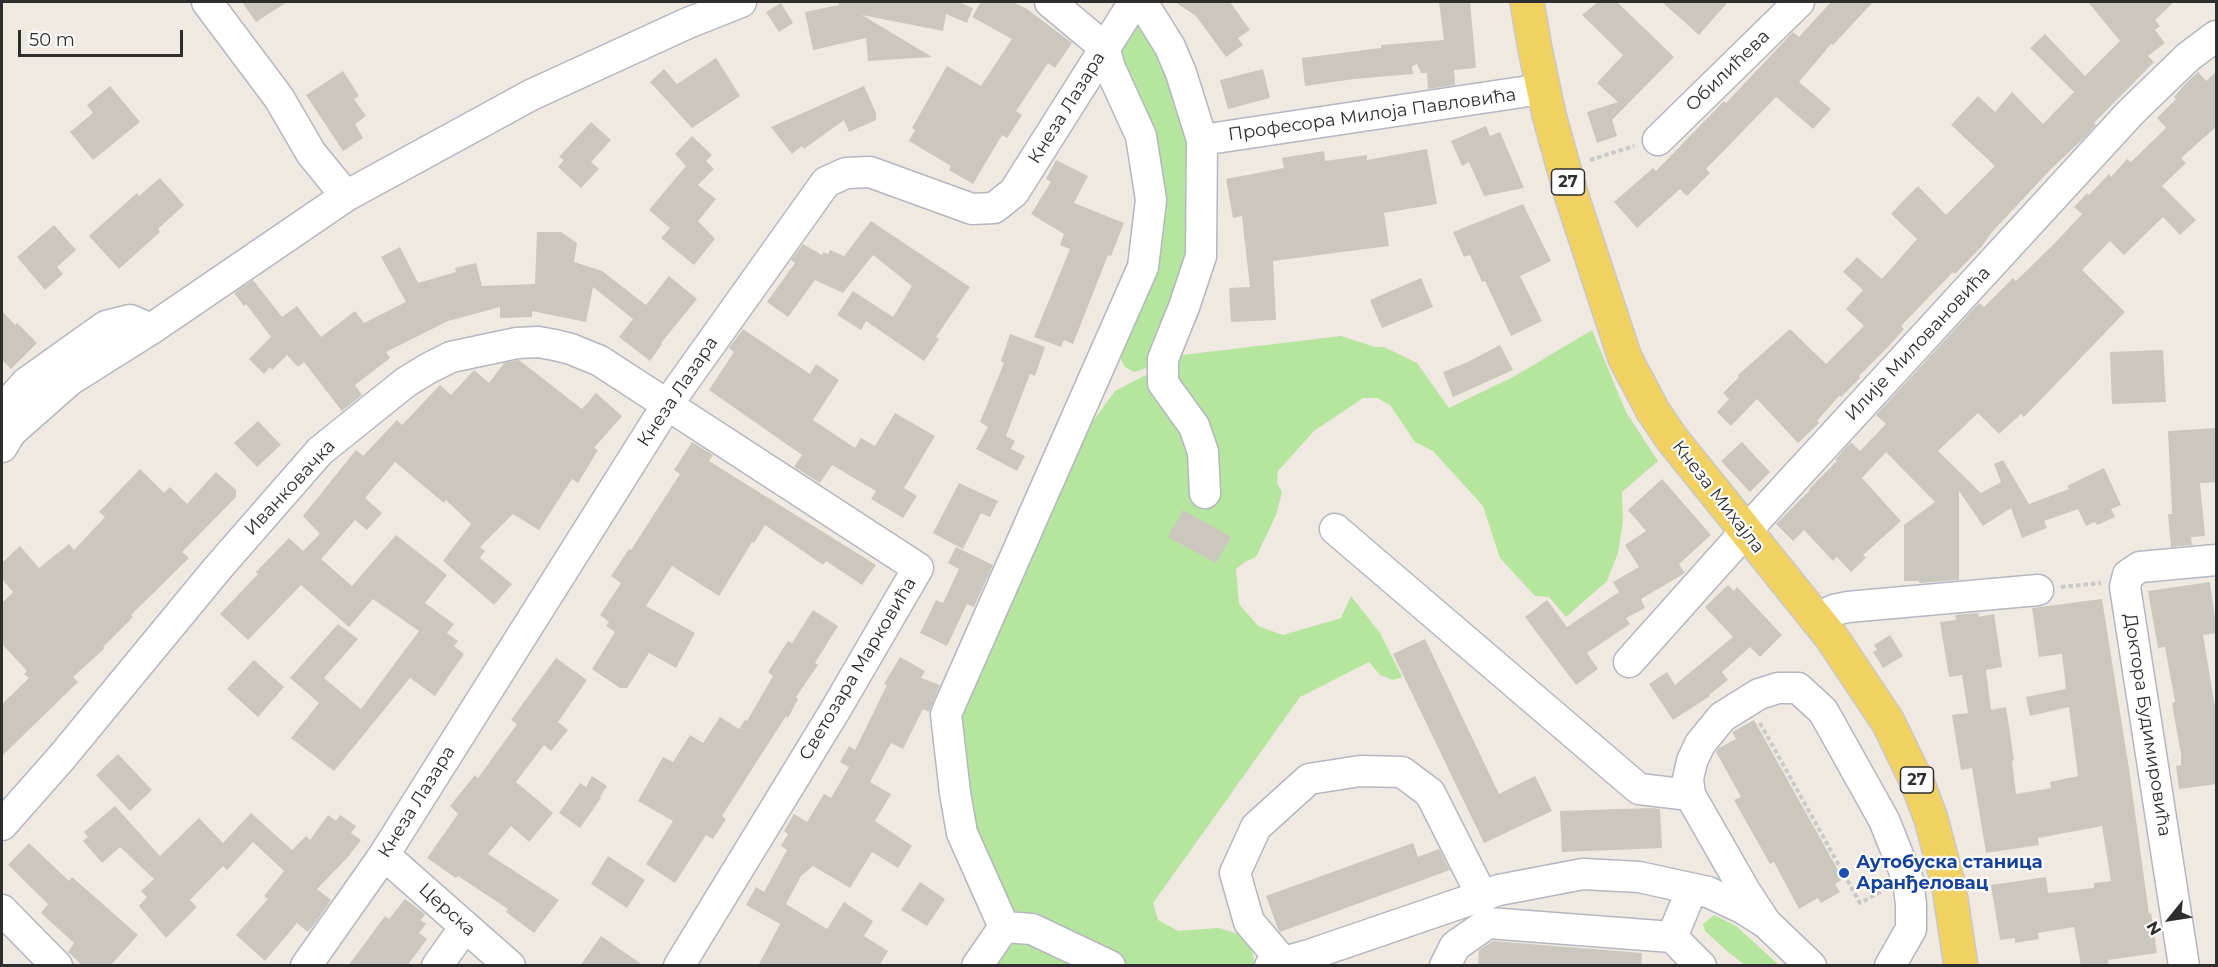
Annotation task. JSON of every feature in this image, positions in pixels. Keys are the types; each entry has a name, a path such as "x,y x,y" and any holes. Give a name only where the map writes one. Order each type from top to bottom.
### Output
{"main road":[{"name":"Кнеза Михајла","path":"1527,2 1542,89 1571,194 1625,358 1653,411 1672,439 1816,618 1845,656 1888,722 1918,784 1931,819 1946,871 1961,966"}],"street":[{"path":"207,2 279,98 311,153 346,196"},
{"path":"2,447 11,432 70,380 151,329 346,196 683,14 741,2"},
{"path":"1004,927 962,833 946,714 1143,267 1151,200 1141,136 1110,68 1104,47 1050,2"},
{"name":"Кнеза Лазара","path":"306,966 384,855 667,405 826,182 846,173 870,172 972,209 994,207 1014,192 1134,2"},
{"path":"1142,2 1170,47 1181,73 1202,140 1201,256 1163,359 1163,383 1194,426 1203,452 1205,493"},
{"name":"Обилићева","path":"1658,140 1799,2"},
{"name":"Илије Миловановића","path":"1629,662 1745,532 2131,112 2188,57 2217,36"},
{"name":"Професора Милоја Павловића","path":"1202,140 1542,89"},
{"path":"2,410 26,383 106,326 130,320 151,329"},
{"name":"Иванковачка","path":"2,825 62,757 217,569 320,451 379,403 429,368 451,357 473,351 517,343 538,342 571,349 600,361 667,405"},
{"name":"Светозара Марковића","path":"667,405 918,568 836,709 679,966"},
{"path":"1335,529 1639,789 1690,795"},
{"path":"2126,580 2134,570 2140,567 2217,560"},
{"name":"Доктора Будимировића","path":"2126,580 2125,587 2184,966"},
{"path":"1816,618 1848,607 2038,590"},
{"path":"1811,966 1767,923 1745,891 1690,795 1688,779 1692,761 1700,744 1722,717 1759,694 1778,688 1798,688 1823,711 1884,820 1908,880 1911,904 1911,929 1890,966"},
{"path":"1482,896 1430,794 1402,772 1360,771 1309,779 1256,827 1235,873 1249,922 1276,964 1482,896 1499,890 1583,874 1639,877 1708,892 1767,923"},
{"name":"Церска","path":"384,855 510,966"},
{"path":"1672,937 1692,889"},
{"path":"2,910 57,966"},
{"path":"1445,966 1455,946 1488,923 1672,937 1701,966"},
{"path":"437,966 465,927"},
{"path":"977,966 1004,927"},
{"path":"1004,927 1032,929 1110,966"}],"path":[{"path":"1585,161 1613,152"},
{"path":"2038,590 2126,580"},
{"path":"1759,722 1860,903 1890,887"}],"green space":[{"path":"1135,22 1153,37 1189,135 1193,199 1185,264 1156,358 1144,369 1134,372 1125,367 1118,354 1148,268 1119,50"},
{"path":"1592,330 1626,412 1658,461 1622,492 1623,521 1618,553 1607,581 1566,617 1549,597 1535,596 1500,558 1483,506 1433,451 1415,442 1390,405 1377,398 1363,398 1314,431 1278,471 1277,483 1282,492 1276,515 1256,557 1236,569 1239,604 1258,626 1283,635 1341,618 1351,596 1380,633 1402,677 1393,680 1380,675 1369,662 1300,697 1153,903 1158,920 1178,931 1218,928 1242,935 1251,945 1255,965 1093,965 1005,914 976,841 957,714 1093,421 1115,391 1146,375 1174,356 1341,336 1375,347 1384,347 1417,363 1449,408 1515,376"},
{"path":"1714,915 1736,926 1779,965 1745,965 1728,952 1705,931 1703,924"},
{"path":"1010,935 1084,966 986,966"}],"building":[{"path":"242,2 287,2 256,22"},
{"path":"839,2 958,2 973,8 967,23 946,14 943,31 862,15 932,57 868,61 866,38 813,50 805,12 839,5"},
{"path":"981,2 1013,2 1027,9 1072,43 1055,68 1048,63 1016,111 1022,115 1007,138 1002,135 973,184 949,170 951,166 909,141 915,130 912,128 947,66 981,86 1012,39 972,17"},
{"path":"1175,2 1230,2 1250,30 1238,38 1243,45 1226,57 1196,16"},
{"path":"1439,2 1470,2 1476,68 1454,70 1455,85 1428,89 1427,73 1421,73 1417,64 1412,66 1413,74 1305,86 1302,58 1381,48 1381,45 1444,40"},
{"path":"1598,2 1617,2 1674,57 1612,120 1617,136 1597,143 1587,112 1618,102 1597,83 1623,55 1582,15"},
{"path":"1662,2 1728,2 1699,35"},
{"path":"1831,2 1873,2 1833,45 1831,44 1799,82 1831,109 1813,129 1776,97 1706,169 1710,173 1687,196 1680,189 1637,228 1614,202 1653,168 1656,171 1724,101 1726,103 1793,32 1799,37"},
{"path":"2088,2 2174,2 2155,20 2160,26 2155,30 2165,43 2148,56 2154,62 1992,232 1982,246 1955,274 1953,272 1901,326 1904,329 1859,376 1860,378 1841,397 1839,396 1817,421 1819,423 1798,443 1757,399 1731,426 1717,412 1729,399 1723,393 1739,377 1738,375 1790,329 1826,364 1864,326 1846,309 1863,290 1843,272 1857,257 1882,279 1917,239 1891,214 1918,186 1946,215 1995,166 1951,125 1978,96 1995,112 2012,92 2043,124 2074,92 2030,48 2045,34 2085,76 2120,41"},
{"path":"781,3 793,23 779,32 766,12"},
{"path":"716,58 740,96 692,128 650,82 664,69 677,84"},
{"path":"1263,69 1270,98 1228,109 1220,80"},
{"path":"343,71 359,96 354,99 366,116 355,124 363,138 343,151 306,95"},
{"path":"2217,71 2217,126 2181,158 2186,163 2162,186 2196,220 2180,235 2163,217 2124,255 2110,241 2082,270 2125,312 2024,417 2021,414 1999,434 1978,413 1938,451 1981,493 2001,482 1994,464 2003,460 2029,504 2069,489 2067,486 2104,468 2121,505 2111,509 2115,517 2097,525 2095,522 2086,526 2078,509 2044,521 2047,528 2022,538 2011,508 1983,526 1959,491 1959,580 1919,583 1919,581 1904,581 1904,525 1935,502 1886,452 1862,478 1901,521 1863,555 1866,558 1851,572 1837,557 1833,561 1804,530 1793,541 1776,524 1837,461 1835,460 1851,442 1860,451 1886,424 1876,415 1979,303 1984,307 2013,278 2016,281 2055,243 2082,214 2074,207 2087,193 2089,195 2109,174 2111,177 2127,159 2131,162 2166,128 2157,118 2176,99 2174,97 2186,83 2198,72 2206,81"},
{"path":"110,86 140,122 93,160 70,132 93,113 87,105"},
{"path":"864,86 876,113 876,120 849,132 844,120 804,149 802,146 792,154 771,127"},
{"path":"591,122 611,140 591,162 599,169 581,188 558,167 564,160 559,157"},
{"path":"1486,126 1490,136 1500,132 1524,188 1484,196 1469,162 1462,166 1451,141"},
{"path":"692,136 712,155 706,161 714,169 698,185 716,199 698,221 715,239 694,265 661,238 670,228 649,210 686,166 675,154"},
{"path":"1427,149 1437,204 1384,213 1389,246 1273,261 1276,320 1231,322 1229,288 1250,287 1242,216 1233,218 1226,179 1284,168 1282,158 1324,151 1325,161 1367,155 1367,160"},
{"path":"1056,160 1088,176 1074,203 1124,223 1111,256 1108,255 1073,344 1064,340 1061,347 1034,337 1070,249 1060,245 1064,234 1031,214 1051,182 1046,179"},
{"path":"160,178 184,205 158,229 160,232 119,269 89,236 137,193 139,196"},
{"path":"1523,204 1551,261 1520,276 1542,321 1511,336 1485,281 1482,282 1470,255 1464,257 1453,232"},
{"path":"871,221 970,287 936,337 939,339 924,361 866,321 861,330 837,315 853,291 893,317 912,286 873,255 843,293 815,280 788,317 767,302 795,263 791,260 803,244 822,255 823,252 828,254 830,250 844,256"},
{"path":"54,225 76,250 57,267 63,274 45,290 17,257"},
{"path":"537,232 561,232 577,243 574,262 602,271 646,305 669,276 697,299 661,343 650,361 619,337 633,319 593,287 586,322 532,311 532,317 500,318 500,307 448,321 386,352 390,358 355,385 362,395 342,411 304,362 298,367 287,355 272,370 270,367 264,374 249,359 271,337 246,304 244,306 234,293 253,280 282,317 297,306 321,337 355,311 364,323 406,302 381,257 400,247 418,283 456,272 455,268 476,263 482,286 535,284"},
{"path":"1421,278 1433,307 1382,328 1370,300"},
{"path":"2,311 37,343 11,369 2,360"},
{"path":"743,329 810,374 816,364 839,380 813,420 855,448 861,438 875,446 895,413 935,436 904,488 917,496 903,518 871,499 876,491 832,465 820,483 794,467 802,455 709,390 734,352 729,348"},
{"path":"1010,334 1045,347 1035,376 1030,374 1006,436 1015,441 1011,449 1025,456 1017,471 976,449 988,427 980,422 1004,363 1001,361"},
{"path":"1500,345 1513,370 1453,397 1443,372"},
{"path":"2163,350 2166,402 2112,404 2110,352"},
{"path":"519,360 582,409 596,393 622,416 594,448 598,450 578,483 572,479 539,530 513,514 480,547 485,551 480,558 512,584 494,605 443,561 471,524 446,500 444,503 395,462 365,498 382,513 367,530 355,520 321,559 352,586 396,535 447,575 425,603 454,624 447,633 458,641 454,646 464,654 435,696 410,678 334,771 291,738 319,703 290,678 338,624 358,639 324,678 361,709 419,631 373,599 349,627 301,585 248,640 220,614 289,538 303,551 320,534 303,516 356,450 363,456 397,420 402,425 440,385 451,395 474,370 489,383 504,363"},
{"path":"258,421 281,445 257,467 234,443"},
{"path":"2217,428 2217,482 2200,483 2205,536 2191,537 2192,545 2171,547 2168,514 2172,514 2168,431"},
{"path":"692,442 713,455 709,461 876,565 862,585 826,561 823,565 765,525 719,596 672,566 646,606 695,633 676,668 649,653 627,688 620,688 592,669 615,632 606,626 609,622 600,615 621,583 611,576 629,549 631,550 680,474 674,470"},
{"path":"1742,442 1770,472 1750,492 1721,461"},
{"path":"140,469 164,493 170,487 187,504 216,472 236,490 236,497 182,552 189,558 131,615 133,617 103,647 105,648 73,677 78,682 2,756 2,704 29,678 24,674 27,671 2,644 2,603 13,592 2,579 2,563 20,546 39,568 69,544 74,550 105,517 99,512"},
{"path":"1662,479 1711,535 1679,564 1685,573 1641,599 1645,608 1626,618 1630,624 1587,653 1598,669 1576,685 1525,617 1547,600 1567,627 1619,592 1613,582 1639,567 1625,545 1646,531 1628,510"},
{"path":"959,483 998,501 990,517 981,513 963,549 933,533"},
{"path":"1183,510 1231,537 1216,563 1168,537"},
{"path":"956,547 993,565 974,607 967,604 947,646 920,633 936,600 943,603 959,569 948,563"},
{"path":"2210,582 2217,633 2203,635 2217,719 2217,784 2179,789 2176,766 2181,765 2181,755 2172,703 2175,702 2165,647 2158,648 2148,591"},
{"path":"1728,585 1734,591 1737,587 1782,635 1760,657 1750,647 1722,672 1728,680 1710,696 1673,720 1649,684 1667,672 1675,685 1733,637 1705,607"},
{"path":"2102,599 2149,914 2151,913 2157,953 2108,960 2109,966 2081,966 2074,927 2038,933 2039,939 2015,943 2015,938 2000,940 1991,885 2046,877 2048,893 2094,888 2094,883 2111,881 2102,826 2038,838 2039,845 1986,853 1972,768 1961,770 1952,715 1968,713 1962,675 1949,677 1940,622 1956,620 1955,615 1978,613 1979,617 1994,614 2002,667 1986,670 1991,710 2006,707 2014,760 2012,761 2016,794 2051,788 2050,782 2078,776 2069,707 2030,716 2026,697 2066,689 2062,654 2039,657 2032,608"},
{"path":"813,610 838,626 815,663 818,665 796,697 798,699 788,718 786,716 722,816 726,819 713,839 706,835 675,883 646,864 673,821 638,801 663,757 673,762 690,735 703,743 720,717 739,729 745,720 747,721 773,676 768,672 788,641 792,643"},
{"path":"1890,635 1903,656 1883,668 1873,652 1877,650 1874,645"},
{"path":"1425,639 1499,794 1535,776 1552,811 1484,843 1393,654"},
{"path":"900,657 925,671 921,678 940,685 929,712 923,709 903,749 891,743 870,782 891,794 875,821 912,846 898,868 872,852 850,888 813,866 801,876 786,904 827,929 844,902 873,921 864,936 888,951 879,966 758,966 780,924 746,905 756,887 764,892 787,850 781,846 788,834 784,831 794,814 807,822 824,794 831,798 849,767 840,762 849,746 855,750 887,685 884,684"},
{"path":"556,658 587,680 558,722 568,730 551,751 544,745 516,782 553,813 529,842 511,826 488,854 559,900 534,933 506,912 508,909 427,858 458,814 450,806 475,775 478,778 517,724 511,720"},
{"path":"254,660 284,687 258,717 227,689"},
{"path":"1754,720 1843,879 1835,884 1840,892 1821,903 1818,898 1799,909 1774,862 1770,864 1734,800 1741,797 1716,752 1736,739 1732,732"},
{"path":"118,754 152,790 130,811 96,775"},
{"path":"592,776 607,786 580,828 559,813 580,783 586,787"},
{"path":"115,806 160,856 199,818 223,843 251,813 292,850 306,836 310,840 328,815 336,821 340,815 356,826 351,833 361,840 317,889 331,900 316,922 308,932 297,923 265,961 236,935 268,899 264,896 284,871 253,842 227,870 223,866 190,900 197,907 166,938 139,906 147,897 141,891 154,879 120,847 102,863 83,841 88,837 84,832"},
{"path":"1660,809 1662,848 1562,852 1560,811"},
{"path":"29,843 69,881 72,877 138,935 110,966 83,966 68,952 74,943 41,913 48,904 8,865"},
{"path":"1413,843 1418,857 1439,849 1450,870 1280,932 1278,929 1266,896"},
{"path":"608,856 645,880 627,908 591,884"},
{"path":"920,882 945,899 927,926 901,910"},
{"path":"405,899 425,914 421,920 426,924 419,933 427,939 407,966 348,966 385,916 389,919"},
{"path":"601,936 644,966 580,966"},
{"path":"1493,941 1642,953 1641,966 1478,966 1479,950"}],"place":[{"name":"Аутобуска станица Аранђеловац","path":"1844,873"}]}
